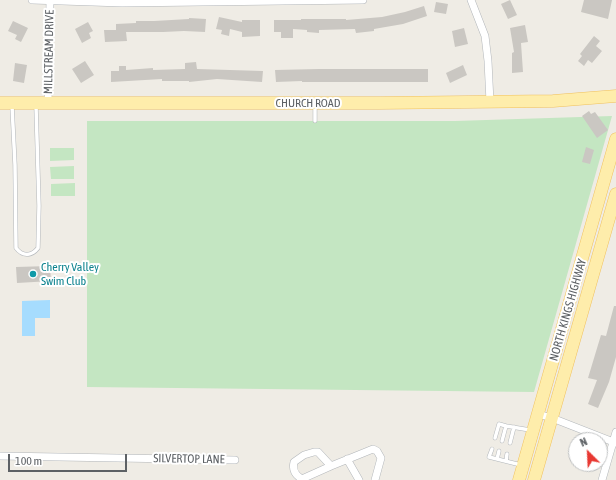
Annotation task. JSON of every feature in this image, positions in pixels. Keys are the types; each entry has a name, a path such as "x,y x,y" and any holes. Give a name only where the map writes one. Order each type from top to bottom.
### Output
{"main road":[{"name":"CHURCH ROAD","path":"6,103 490,102 553,101 616,96"},
{"name":"NORTH KINGS HIGHWAY","path":"518,480 616,139"},
{"name":"NORTH KINGS HIGHWAY","path":"534,480 616,194"}],"street":[{"path":"32,0 122,3 363,0"},
{"name":"MILLSTREAM DRIVE","path":"48,103 50,0"},
{"path":"471,0 485,36 490,102"},
{"path":"538,414 615,442"},
{"path":"602,480 615,442 616,432"},
{"path":"331,466 318,452 314,452 297,459 293,466 297,476 302,479 373,449 380,454 381,458 375,480"},
{"name":"SILVERTOP LANE","path":"0,456 235,460"},
{"path":"347,459 359,480"}],"lane":[{"path":"6,103 15,165 16,248 20,253 26,255 35,252 38,248 39,206 36,103"},
{"path":"314,103 315,121"},
{"path":"495,438 499,424 533,430"},
{"path":"502,441 506,426"},
{"path":"510,443 514,427"},
{"path":"492,449 489,457 523,466"},
{"path":"497,459 499,451"},
{"path":"506,461 507,454"}],"green space":[{"path":"612,116 534,392 87,387 87,121 455,121"},
{"path":"50,148 74,148 74,160 50,161"},
{"path":"74,166 74,179 51,179 50,167"},
{"path":"75,183 75,196 51,196 51,184"}],"water":[{"path":"50,300 50,318 35,318 35,336 22,336 22,301"}],"building":[{"path":"510,0 517,15 508,19 501,4"},
{"path":"584,0 612,0 608,19 581,12"},
{"path":"436,2 448,4 446,14 434,12"},
{"path":"424,6 427,16 403,24 374,29 374,31 356,33 355,29 319,30 319,33 293,29 293,38 281,38 281,32 274,32 274,20 346,20 382,17"},
{"path":"219,17 242,22 242,20 260,20 260,36 242,37 242,32 230,29 229,36 221,34 222,30 216,29"},
{"path":"189,18 206,19 205,32 126,32 127,41 105,42 104,30 116,30 116,24 136,23 136,21"},
{"path":"13,21 28,28 21,42 15,39 17,35 8,31"},
{"path":"88,22 93,31 89,33 91,38 82,43 75,29"},
{"path":"525,25 528,42 521,43 523,72 512,73 512,53 514,52 510,28"},
{"path":"464,28 468,44 455,47 452,31"},
{"path":"594,36 600,41 596,46 602,51 592,63 588,60 584,66 578,61 582,56 580,54"},
{"path":"85,61 94,75 81,83 72,69"},
{"path":"196,62 197,69 263,71 262,82 217,79 189,82 162,81 162,79 111,82 111,71 119,71 119,66 126,66 126,70 153,68 153,70 185,69 185,63"},
{"path":"15,63 27,65 24,83 13,81"},
{"path":"463,65 467,75 450,83 446,73"},
{"path":"428,69 428,82 276,82 275,70"},
{"path":"589,111 591,114 595,112 608,130 597,138 582,116"},
{"path":"586,147 594,150 590,164 582,162"},
{"name":"Cherry Valley Swim Club","path":"50,266 51,281 17,283 16,267"},
{"path":"614,306 616,306 616,357 609,382 598,408 588,404 597,380 588,378 601,335 606,336"}],"place":[{"name":"Cherry Valley Swim Club","path":"33,274"}]}
